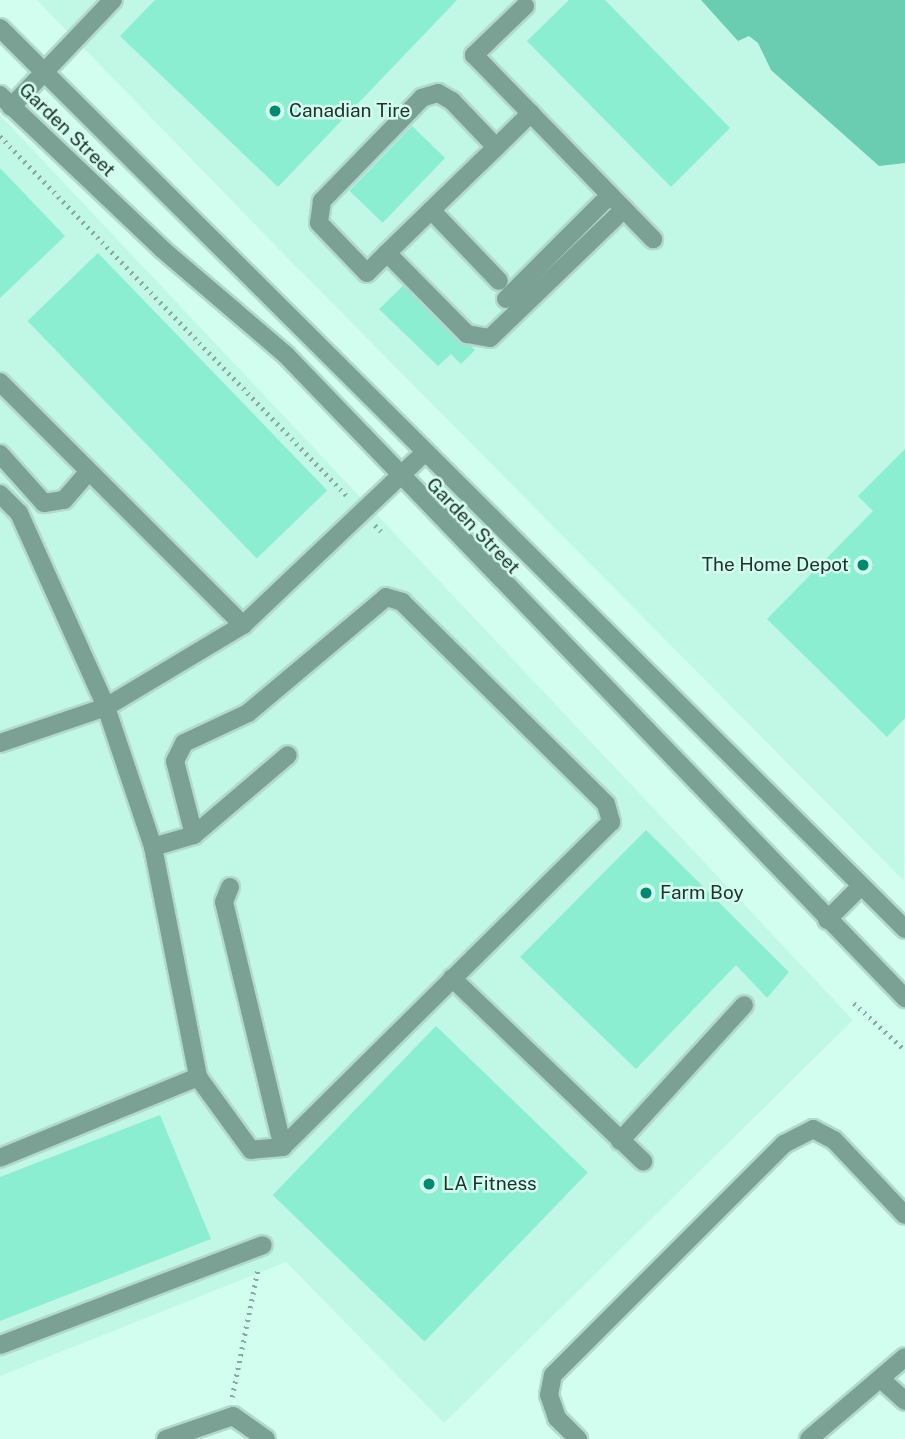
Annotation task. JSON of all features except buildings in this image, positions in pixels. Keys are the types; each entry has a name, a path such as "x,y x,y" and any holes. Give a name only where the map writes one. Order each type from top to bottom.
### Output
{"street":[{"path":"5,101 43,71 113,0"},
{"path":"525,6 474,55 653,239"},
{"name":"Garden Street","path":"0,28 423,454 905,929"},
{"path":"496,147 438,93 422,98 373,145 322,201 319,223 367,273 531,113"},
{"name":"Garden Street","path":"5,101 286,355 399,479 905,998"},
{"path":"506,299 610,195"},
{"path":"387,253 467,334 490,338 624,209"},
{"path":"431,210 499,281"},
{"path":"0,383 87,474 243,625"},
{"path":"0,454 44,503 64,499 87,474"},
{"path":"0,743 106,707 243,625 423,454"},
{"path":"0,494 19,513 106,707 153,847 198,1077 251,1150 283,1147 611,822 606,804 402,602 386,597 248,713 184,743 175,761 194,835"},
{"path":"153,847 194,835 288,755"},
{"path":"827,920 861,886"},
{"path":"230,887 223,902 283,1147"},
{"path":"452,978 643,1161"},
{"path":"620,1141 744,1005"},
{"path":"0,1158 198,1077"},
{"path":"578,1439 557,1418 550,1395 552,1375 784,1144 813,1129 834,1140 905,1215"},
{"path":"0,1345 263,1245"},
{"path":"809,1439 883,1381 905,1357"},
{"path":"883,1381 905,1401"},
{"path":"166,1439 227,1418 266,1439"}],"path":[{"path":"0,136 342,491"},
{"path":"854,1003 905,1050"},
{"path":"227,1418 263,1245"}],"shaded area":[{"path":"37,0 905,0 904,881 272,242"},
{"path":"701,0 905,0 905,163 879,166 771,70 758,43 749,36 738,41"},
{"path":"0,115 853,1020 444,1423 286,1262 0,1376"}],"place":[{"name":"Canadian Tire","path":"275,111"},
{"name":"The Home Depot","path":"863,565"},
{"name":"Farm Boy","path":"646,893"},
{"name":"LA Fitness","path":"429,1184"}]}
